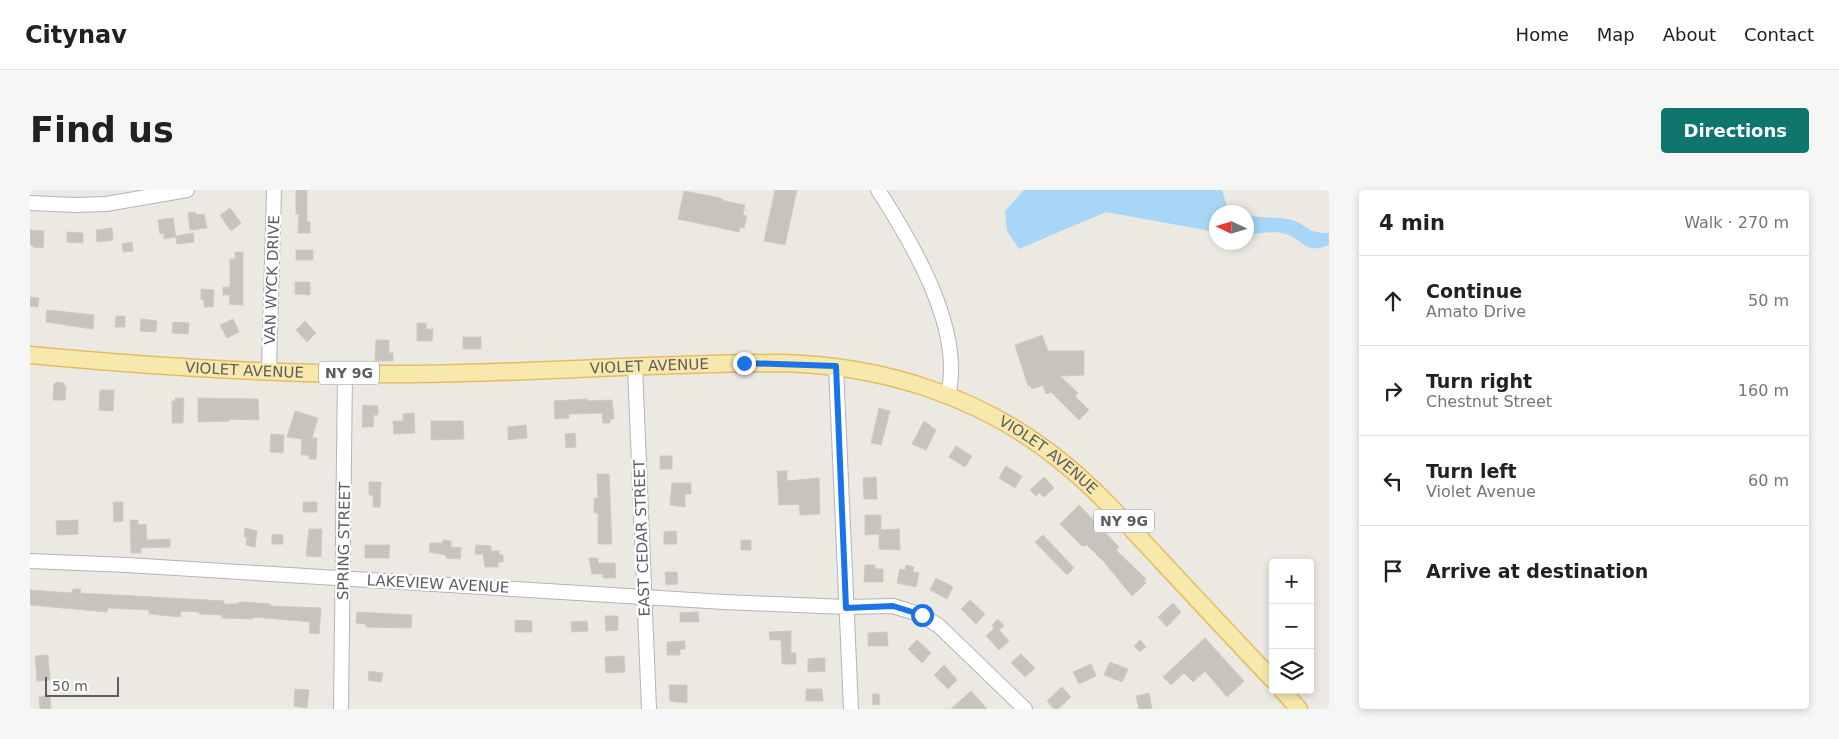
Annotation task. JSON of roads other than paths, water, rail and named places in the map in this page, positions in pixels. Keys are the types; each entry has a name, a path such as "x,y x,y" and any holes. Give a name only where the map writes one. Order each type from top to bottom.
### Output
{"main road":[{"name":"VIOLET AVENUE","path":"30,355 112,363 413,374 784,363 836,366 892,377 948,395 990,414 1023,434 1081,478 1269,676"},
{"path":"1286,694 1299,709"}],"street":[{"path":"30,203 106,204 187,190"},
{"name":"VAN WYCK DRIVE","path":"269,370 274,190"},
{"path":"878,190 910,244 944,322 953,362 948,395"},
{"name":"EAST CEDAR STREET","path":"634,366 649,709"},
{"path":"836,366 851,709"},
{"name":"SPRING STREET","path":"341,709 345,373"},
{"name":"LAKEVIEW AVENUE","path":"30,561 846,608 893,606 922,615 939,626 1025,709"}],"water":[{"path":"1024,190 1222,190 1227,205 1209,205 1209,231 1106,212 1019,249 1007,231 1005,211"},
{"path":"1254,216 1291,220 1314,231 1329,233 1329,245 1321,248 1305,246 1292,237 1272,232 1254,233"}]}
